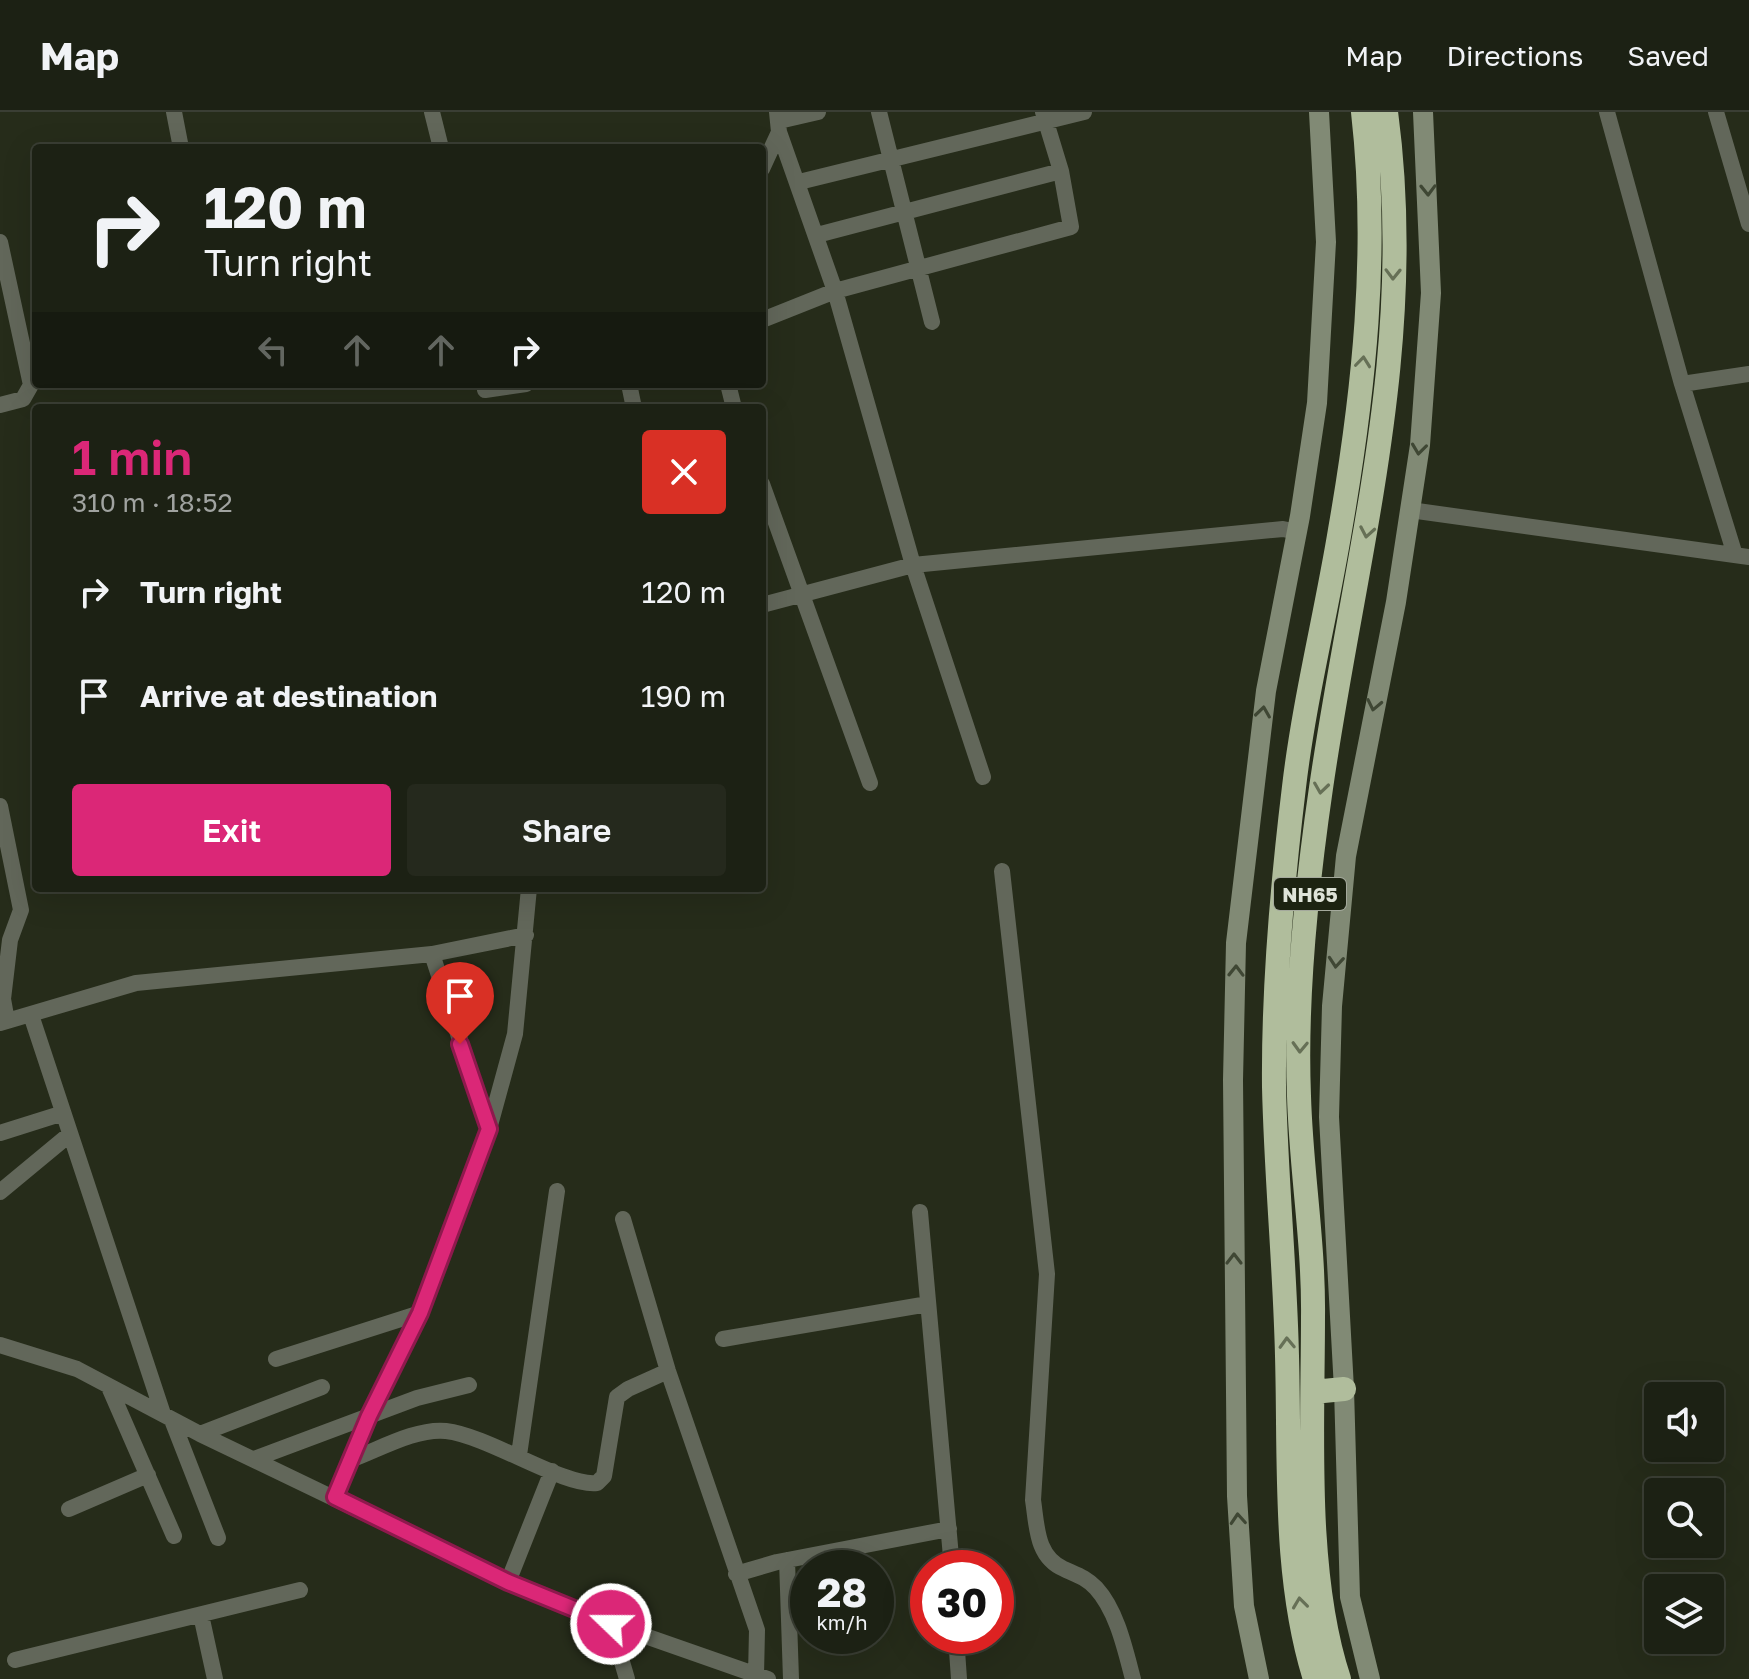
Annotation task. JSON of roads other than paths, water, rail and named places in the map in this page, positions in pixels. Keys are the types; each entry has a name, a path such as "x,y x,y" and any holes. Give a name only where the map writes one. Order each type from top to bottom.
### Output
{"highway":[{"name":"NH65","path":"1315,1679 1307,1653 1292,1544 1285,1274 1274,1087 1279,946 1294,783 1340,530 1367,328 1370,222 1363,112"},
{"name":"NH65","path":"1339,1679 1325,1636 1313,1485 1313,1289 1298,1093 1304,947 1321,788 1373,499 1388,395 1394,218 1386,112"},
{"path":"1313,1392 1344,1389"}],"street":[{"path":"174,112 180,144"},
{"path":"432,112 440,144"},
{"path":"778,122 818,112"},
{"path":"879,112 932,322"},
{"path":"799,182 891,160 1044,116 1084,112"},
{"path":"1259,1679 1244,1606 1237,1496 1233,1095 1236,943 1266,691 1297,532 1317,403 1326,242 1319,112"},
{"path":"1370,1679 1350,1597 1344,1389 1329,1117 1332,1006 1346,856 1396,602 1420,445 1431,293 1423,112"},
{"path":"1410,510 1742,556 1682,384 1607,112"},
{"path":"1716,112 1749,224"},
{"path":"766,318 835,291 1071,227 1061,171 1044,116"},
{"path":"766,157 778,122"},
{"path":"778,122 835,291 913,565 983,777"},
{"path":"817,235 1061,171"},
{"path":"0,242 6,299 31,385 23,399 0,405"},
{"path":"1682,384 1749,374"},
{"path":"766,495 870,783"},
{"path":"766,604 913,565 1162,539 1283,529 1297,532"},
{"path":"0,806 21,910 10,940 3,999 4,1022 136,983 432,954 526,935"},
{"path":"1002,871 1047,1274 1033,1500 1038,1531 1042,1550 1049,1560 1083,1576 1103,1596 1126,1652 1133,1679"},
{"path":"335,1497 369,1416 420,1313 489,1129 515,1034 529,892"},
{"path":"432,954 489,1129"},
{"path":"31,1015 168,1417 218,1538"},
{"path":"0,1133 63,1113"},
{"path":"0,1192 70,1134"},
{"path":"519,1455 557,1191"},
{"path":"920,1212 951,1550"},
{"path":"0,1345 77,1369 200,1434 508,1582 611,1624 762,1677 758,1634 668,1371 623,1219"},
{"path":"723,1339 928,1304"},
{"path":"276,1359 420,1313"},
{"path":"353,1459 419,1435 445,1431 519,1455 552,1471 592,1484 602,1480 617,1397 668,1371"},
{"path":"254,1459 440,1390 469,1385"},
{"path":"109,1387 174,1536"},
{"path":"200,1434 322,1387"},
{"path":"508,1582 552,1471"},
{"path":"69,1509 148,1475"},
{"path":"736,1574 787,1560 949,1529"},
{"path":"787,1560 791,1679"},
{"path":"15,1660 300,1590"},
{"path":"201,1615 215,1679"},
{"path":"611,1624 626,1670 636,1679"},
{"path":"957,1654 959,1679"}]}
